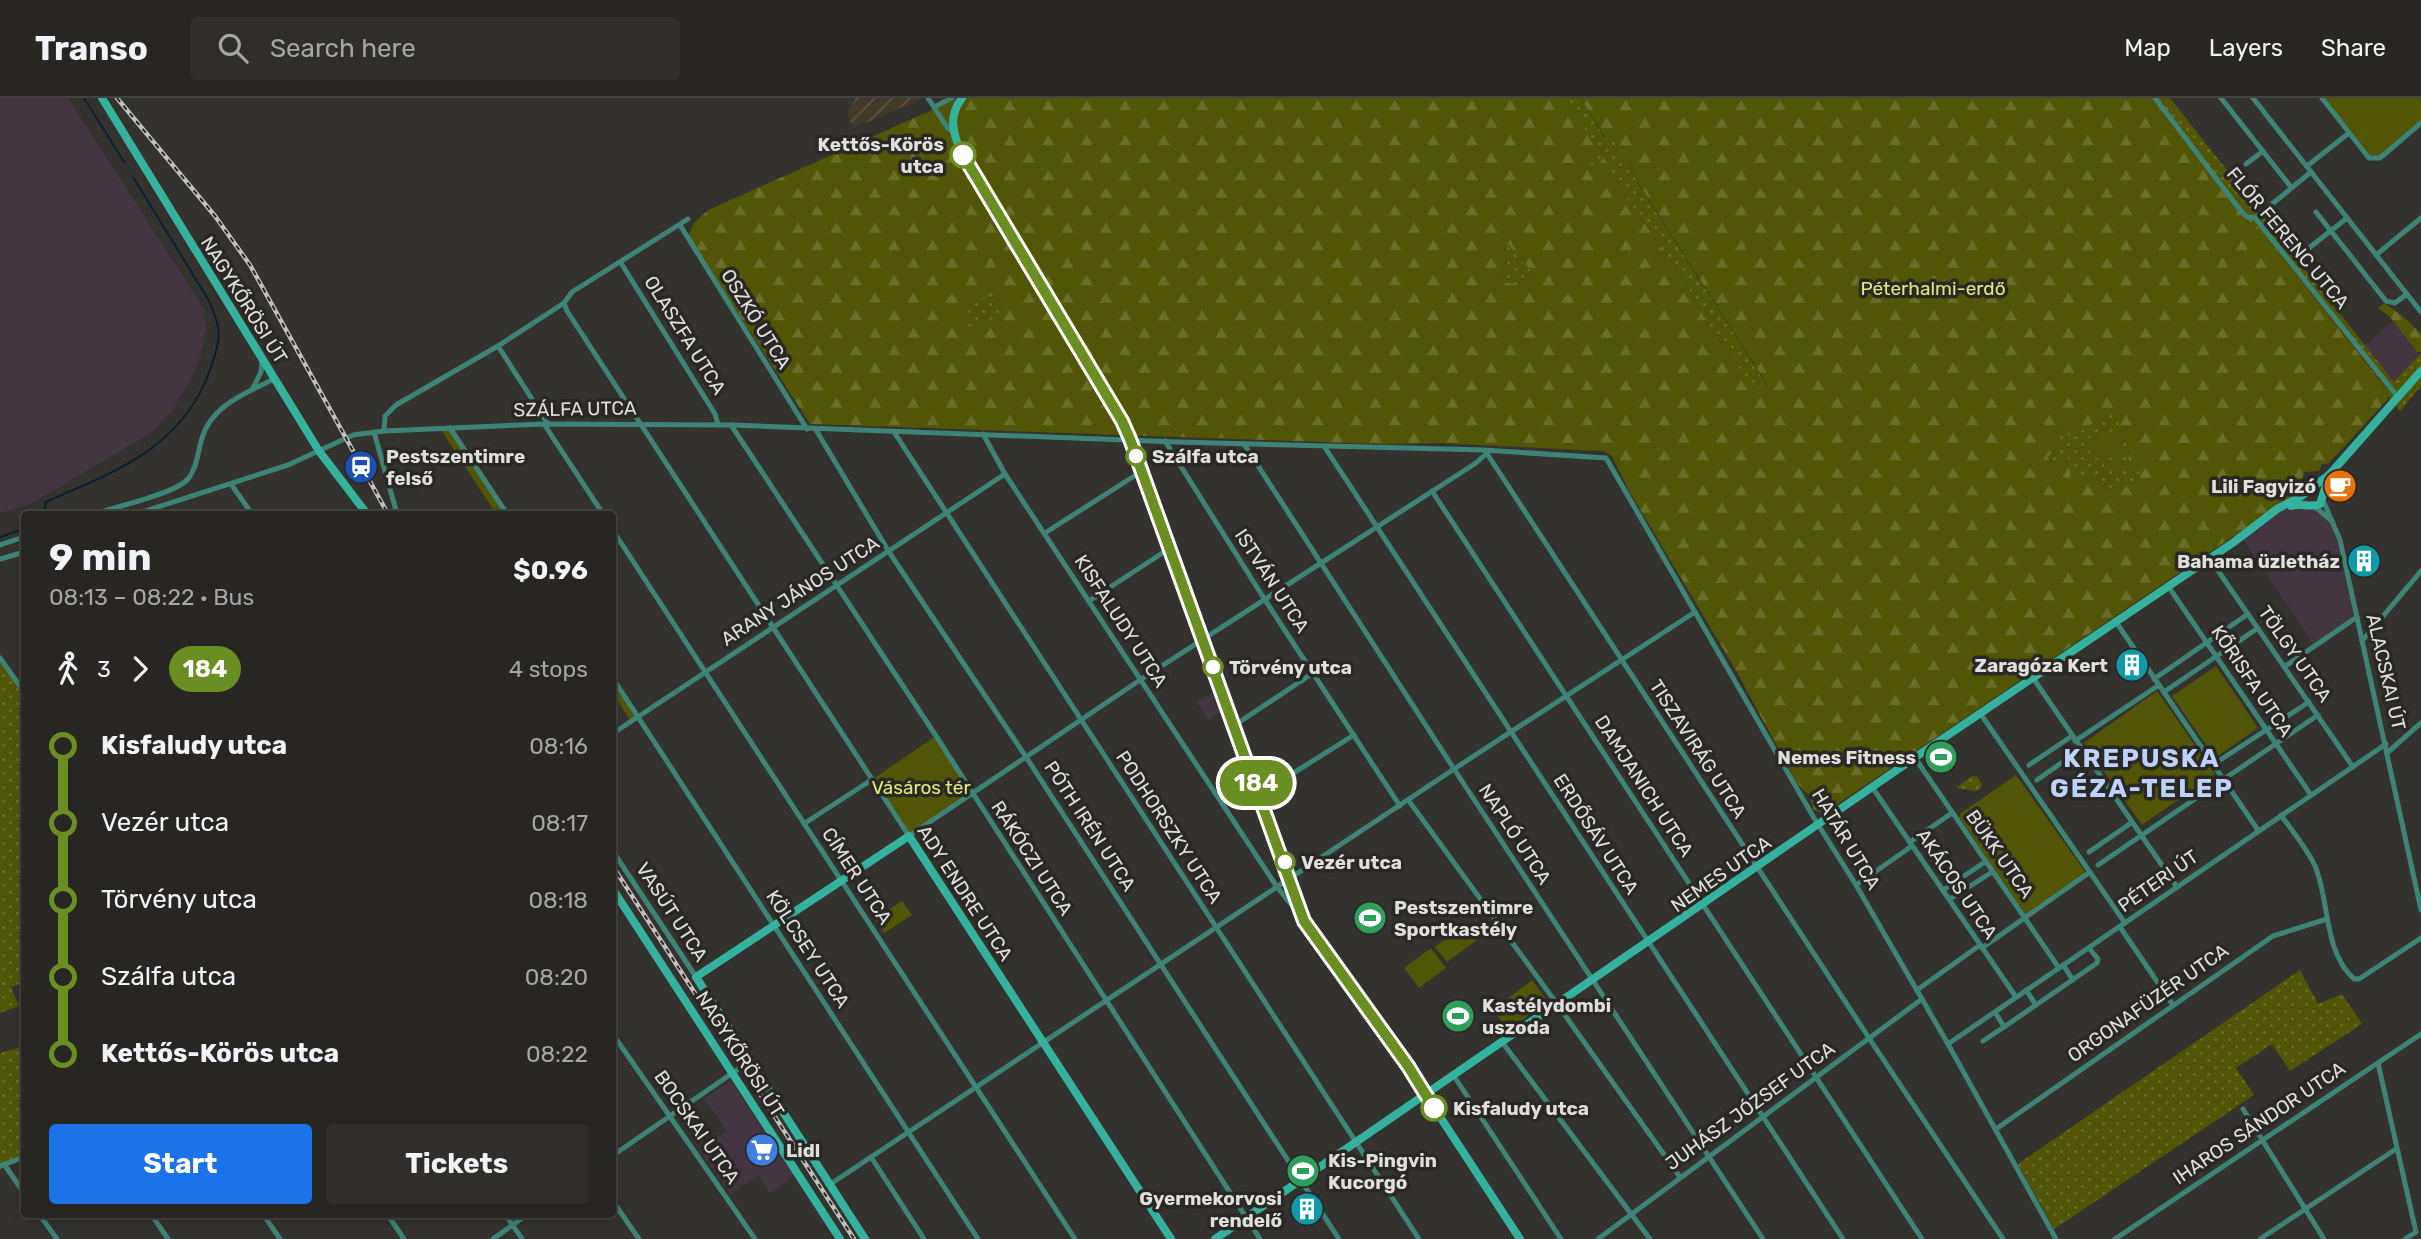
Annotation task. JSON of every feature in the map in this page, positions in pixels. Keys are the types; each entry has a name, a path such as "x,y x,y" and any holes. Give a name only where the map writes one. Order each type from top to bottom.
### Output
{"street":[{"name":"NAGYKŐRÖSI ÚT","path":"102,98 319,451 365,511"},
{"path":"928,98 953,132 967,162 1122,421 1235,725 1304,921"},
{"path":"934,107 952,98"},
{"path":"953,132 954,113 962,98"},
{"name":"FLÓR FERENC UTCA","path":"2155,98 2241,211 2255,218 2398,397"},
{"path":"2221,98 2291,187"},
{"path":"2253,98 2421,312"},
{"path":"2322,98 2369,158 2376,160 2421,123"},
{"path":"2255,218 2349,133"},
{"path":"2246,164 2263,151"},
{"path":"2316,212 2386,300 2395,303 2407,294"},
{"path":"2309,248 2347,218"},
{"path":"2376,254 2421,218"},
{"path":"146,511 288,465 346,438 384,431 385,416 396,405 498,346 564,303 572,292 688,219"},
{"name":"OSZKÓ UTCA","path":"680,225 807,429"},
{"name":"OLASZFA UTCA","path":"621,263 715,414 718,425"},
{"name":"ADY ENDRE UTCA","path":"564,303 1171,1239"},
{"path":"498,346 601,511"},
{"path":"252,390 261,372 262,359"},
{"path":"2311,505 2319,505 2330,474 2421,371"},
{"path":"102,511 183,483 194,469 203,435 211,420 226,405 274,379"},
{"name":"SZÁLFA UTCA","path":"384,431 546,424 731,425 1486,451 1606,458"},
{"name":"RÁKÓCZI UTCA","path":"731,425 936,736 1260,1239"},
{"path":"450,428 505,511"},
{"name":"PÓTH IRÉN UTCA","path":"816,430 889,552 1026,757 1339,1239"},
{"path":"374,432 396,511"},
{"name":"PODHORSZKY UTCA","path":"894,432 1419,1239"},
{"name":"KISFALUDY UTCA","path":"983,434 1005,474 1277,887 1354,988 1520,1239"},
{"name":"ISTVÁN UTCA","path":"1165,441 1400,806"},
{"name":"NAPLÓ UTCA","path":"1244,444 1763,1239"},
{"name":"ERDŐSÁV UTCA","path":"1324,446 1843,1239"},
{"path":"696,977 1140,680 1476,463 1486,451"},
{"name":"TISZAVIRÁG UTCA","path":"1486,451 1757,868 2003,1239"},
{"name":"HATÁR UTCA","path":"1606,458 1948,1044 2053,1238"},
{"path":"1045,533 1142,471"},
{"name":"ARANY JÁNOS UTCA","path":"616,731 1005,474"},
{"name":"NEMES UTCA","path":"1215,1239 1980,713 2210,559 2330,474"},
{"path":"232,484 250,511"},
{"path":"2323,497 2319,488 2310,489 2305,496 2311,505 2335,523"},
{"name":"DAMJANICH UTCA","path":"1432,491 1922,1239"},
{"name":"ALACSKAI ÚT","path":"2323,497 2335,523 2421,910"},
{"name":"NEMES UTCA","path":"2244,534 2289,507 2311,505"},
{"name":"CÍMER UTCA","path":"616,536 1074,1239"},
{"path":"0,545 21,538"},
{"path":"1089,601 1170,548"},
{"path":"0,559 21,553"},
{"name":"TÖLGY UTCA","path":"2210,559 2353,767"},
{"path":"2362,640 2421,571"},
{"name":"KŐRISFA UTCA","path":"2168,586 2311,795"},
{"path":"829,1185 974,1086 1695,612"},
{"path":"2154,679 2248,614"},
{"path":"2284,667 2357,617"},
{"path":"2116,622 2259,830"},
{"path":"2164,692 2258,628"},
{"path":"0,658 21,688"},
{"path":"1235,725 1313,673"},
{"path":"2033,678 2177,887"},
{"name":"KÖLCSEY UTCA","path":"616,683 978,1239"},
{"path":"2029,765 2159,685"},
{"path":"2214,764 2309,702"},
{"path":"1980,713 2090,872 2173,1005"},
{"path":"2098,865 2318,715"},
{"path":"2388,752 2421,723"},
{"path":"1260,794 1354,735"},
{"name":"PÉTERI ÚT","path":"1948,1044 2386,744"},
{"path":"2037,780 2081,749"},
{"name":"BÜKK UTCA","path":"1915,758 1992,872 2073,980"},
{"path":"805,823 873,779"},
{"name":"AKÁCOS UTCA","path":"1872,788 2016,998"},
{"path":"1409,801 1680,1177"},
{"path":"1856,885 1952,813"},
{"path":"2281,816 2315,865 2335,950 2349,975 2359,979 2421,938"},
{"path":"2089,852 2132,823"},
{"name":"VASÚT UTCA","path":"616,856 864,1239"},
{"path":"1944,890 1985,862"},
{"path":"2414,874 2421,870"},
{"path":"1950,900 1992,872"},
{"path":"1917,990 2090,872"},
{"name":"NAGYKŐRÖSI ÚT","path":"616,894 840,1239"},
{"name":"ORGONAFÜZÉR UTCA","path":"1996,1129 2273,936 2327,919"},
{"path":"1983,1041 2098,961 2089,948"},
{"path":"2026,990 2036,1005"},
{"name":"JUHÁSZ JÓZSEF UTCA","path":"1598,1239 1922,999"},
{"path":"1995,1012 2004,1027"},
{"name":"IHAROS SÁNDOR UTCA","path":"2115,1239 2421,1034"},
{"name":"BOCSKAI UTCA","path":"616,1039 755,1239"},
{"path":"1502,1042 1650,1239"},
{"path":"616,1153 750,1061"},
{"path":"2378,1063 2416,1232 2405,1239"},
{"path":"1454,1076 1561,1239"},
{"path":"2243,1109 2324,1239"},
{"path":"2260,1239 2396,1149"},
{"path":"871,1157 924,1239"},
{"path":"21,1158 2,1165 21,1189"},
{"path":"616,1206 639,1239"},
{"path":"43,1218 57,1239"},
{"path":"154,1218 168,1239"},
{"path":"266,1218 280,1239"},
{"path":"390,1218 404,1239"},
{"path":"508,1218 522,1239"},
{"path":"493,1239 522,1218"},
{"path":"2128,1230 2134,1239"}],"shaded area":[{"path":"0,98 68,98 206,312 203,314 207,323 201,355 191,377 174,408 152,432 31,504 0,513"},
{"path":"856,98 923,98 854,128 847,113"},
{"path":"2393,321 2420,355 2394,382 2364,346"},
{"path":"2299,492 2334,527 2353,612 2351,625 2317,649 2238,532"},
{"path":"1216,690 1224,710 1208,720 1197,702"},
{"path":"731,1081 794,1176 770,1193 758,1175 731,1194 699,1150 727,1131 704,1098"}],"green space":[{"name":"Péterhalmi-erdő","path":"959,98 1566,98 1597,149 1582,165 1589,168 1603,156 1623,193 1683,278 1706,321 1754,389 1768,386 1637,181 1626,155 1621,152 1613,138 1605,137 1580,98 2155,98 2248,222 2251,230 2263,232 2384,386 2382,388 2389,398 2328,464 2322,464 2319,471 2304,472 2299,492 1823,814 1813,809 1810,797 1797,783 1734,667 1629,491 1612,456 1603,451 1439,443 1379,444 810,424 689,237 693,224 708,210","holes":["1503,245 1509,245 1533,272 1533,278 1519,284 1504,282","994,296 1001,302 1003,314 989,323 970,328 964,320 963,310 979,298","2113,408 2130,448 2128,463 2104,460 2104,468 2138,468 2140,480 2104,490 2097,479 2070,478 2070,462 2066,454 2053,465 2047,457 2060,447 2060,431 2065,427 2068,435 2073,437"]},
{"path":"1566,98 1580,98 1604,137 1613,138 1621,152 1626,155 1637,182 1768,387 1754,389 1706,321 1683,278 1623,193 1603,157 1589,168 1582,165 1596,148"},
{"path":"2155,98 2170,98 2394,382 2421,353 2421,386 2400,411 2382,388 2384,385 2263,232 2251,230 2248,222"},
{"path":"2325,98 2421,98 2421,120 2379,156 2370,155"},
{"path":"1502,244 1509,245 1533,272 1533,278 1519,285 1504,282"},
{"path":"994,296 1001,302 1003,315 989,323 970,328 963,320 963,310 979,298"},
{"path":"2384,303 2404,317 2421,334 2421,352 2417,352 2390,317 2378,308"},
{"path":"2113,407 2130,447 2128,463 2105,460 2139,468 2140,480 2104,490 2097,479 2070,478 2070,462 2052,465 2046,457 2060,447 2060,431 2065,427 2073,437"},
{"path":"440,428 450,428 505,511 494,511"},
{"path":"2122,436 2124,458 2091,458 2089,437"},
{"path":"0,655 21,686 21,983 11,987 19,1006 0,1013"},
{"path":"2216,666 2258,728 2215,758 2172,696"},
{"path":"616,683 638,716 631,722 616,698"},
{"path":"2157,691 2215,774 2142,825 2084,743"},
{"name":"Vásáros tér","path":"936,736 971,794 909,836 873,779"},
{"path":"2016,775 2086,873 2026,915 1959,817"},
{"path":"1972,776 1978,777 1982,786 1978,791 1956,788"},
{"path":"902,901 912,915 884,933 875,919"},
{"path":"1466,924 1477,940 1447,962 1435,947"},
{"path":"1431,948 1446,968 1419,988 1404,968"},
{"path":"2300,970 2318,1004 2342,994 2362,1024 2290,1071 2272,1044 2236,1068 2254,1095 2054,1229 2018,1164"},
{"path":"1532,980 1548,1002 1508,1030 1493,1010"},
{"path":"21,1047 21,1161 0,1169 0,1053"}],"waterway":[{"path":"84,98 124,162"},
{"path":"45,509 46,502 123,466 165,437 183,418 198,396 216,350 218,327 208,299 133,177"},
{"path":"0,537 21,530"}],"railway":[{"path":"117,98 215,216 250,265 386,511"},
{"path":"616,871 854,1239"}],"bus line":[{"name":"184","path":"963,155 1122,421 1235,725 1304,921 1354,988 1434,1108"}],"place":[{"name":"Kettős-Körös utca","path":"963,155"},
{"name":"Szálfa utca","path":"1136,456"},
{"name":"Pestszentimre felső","path":"361,467"},
{"name":"Lili Fagyizó","path":"2340,486"},
{"name":"Bahama üzletház","path":"2364,561"},
{"name":"Zaragóza Kert","path":"2132,665"},
{"name":"Törvény utca","path":"1213,667"},
{"name":"Nemes Fitness","path":"1941,757"},
{"name":"Vezér utca","path":"1285,862"},
{"name":"Pestszentimre Sportkastély","path":"1370,918"},
{"name":"Kastélydombi uszoda","path":"1458,1016"},
{"name":"Kisfaludy utca","path":"1434,1108"},
{"name":"Lidl","path":"762,1150"},
{"name":"Kis-Pingvin Kucorgó","path":"1303,1171"},
{"name":"Gyermekorvosi rendelő","path":"1307,1209"}],"district":[{"name":"KREPUSKA GÉZA-TELEP","path":"2142,773"}]}
